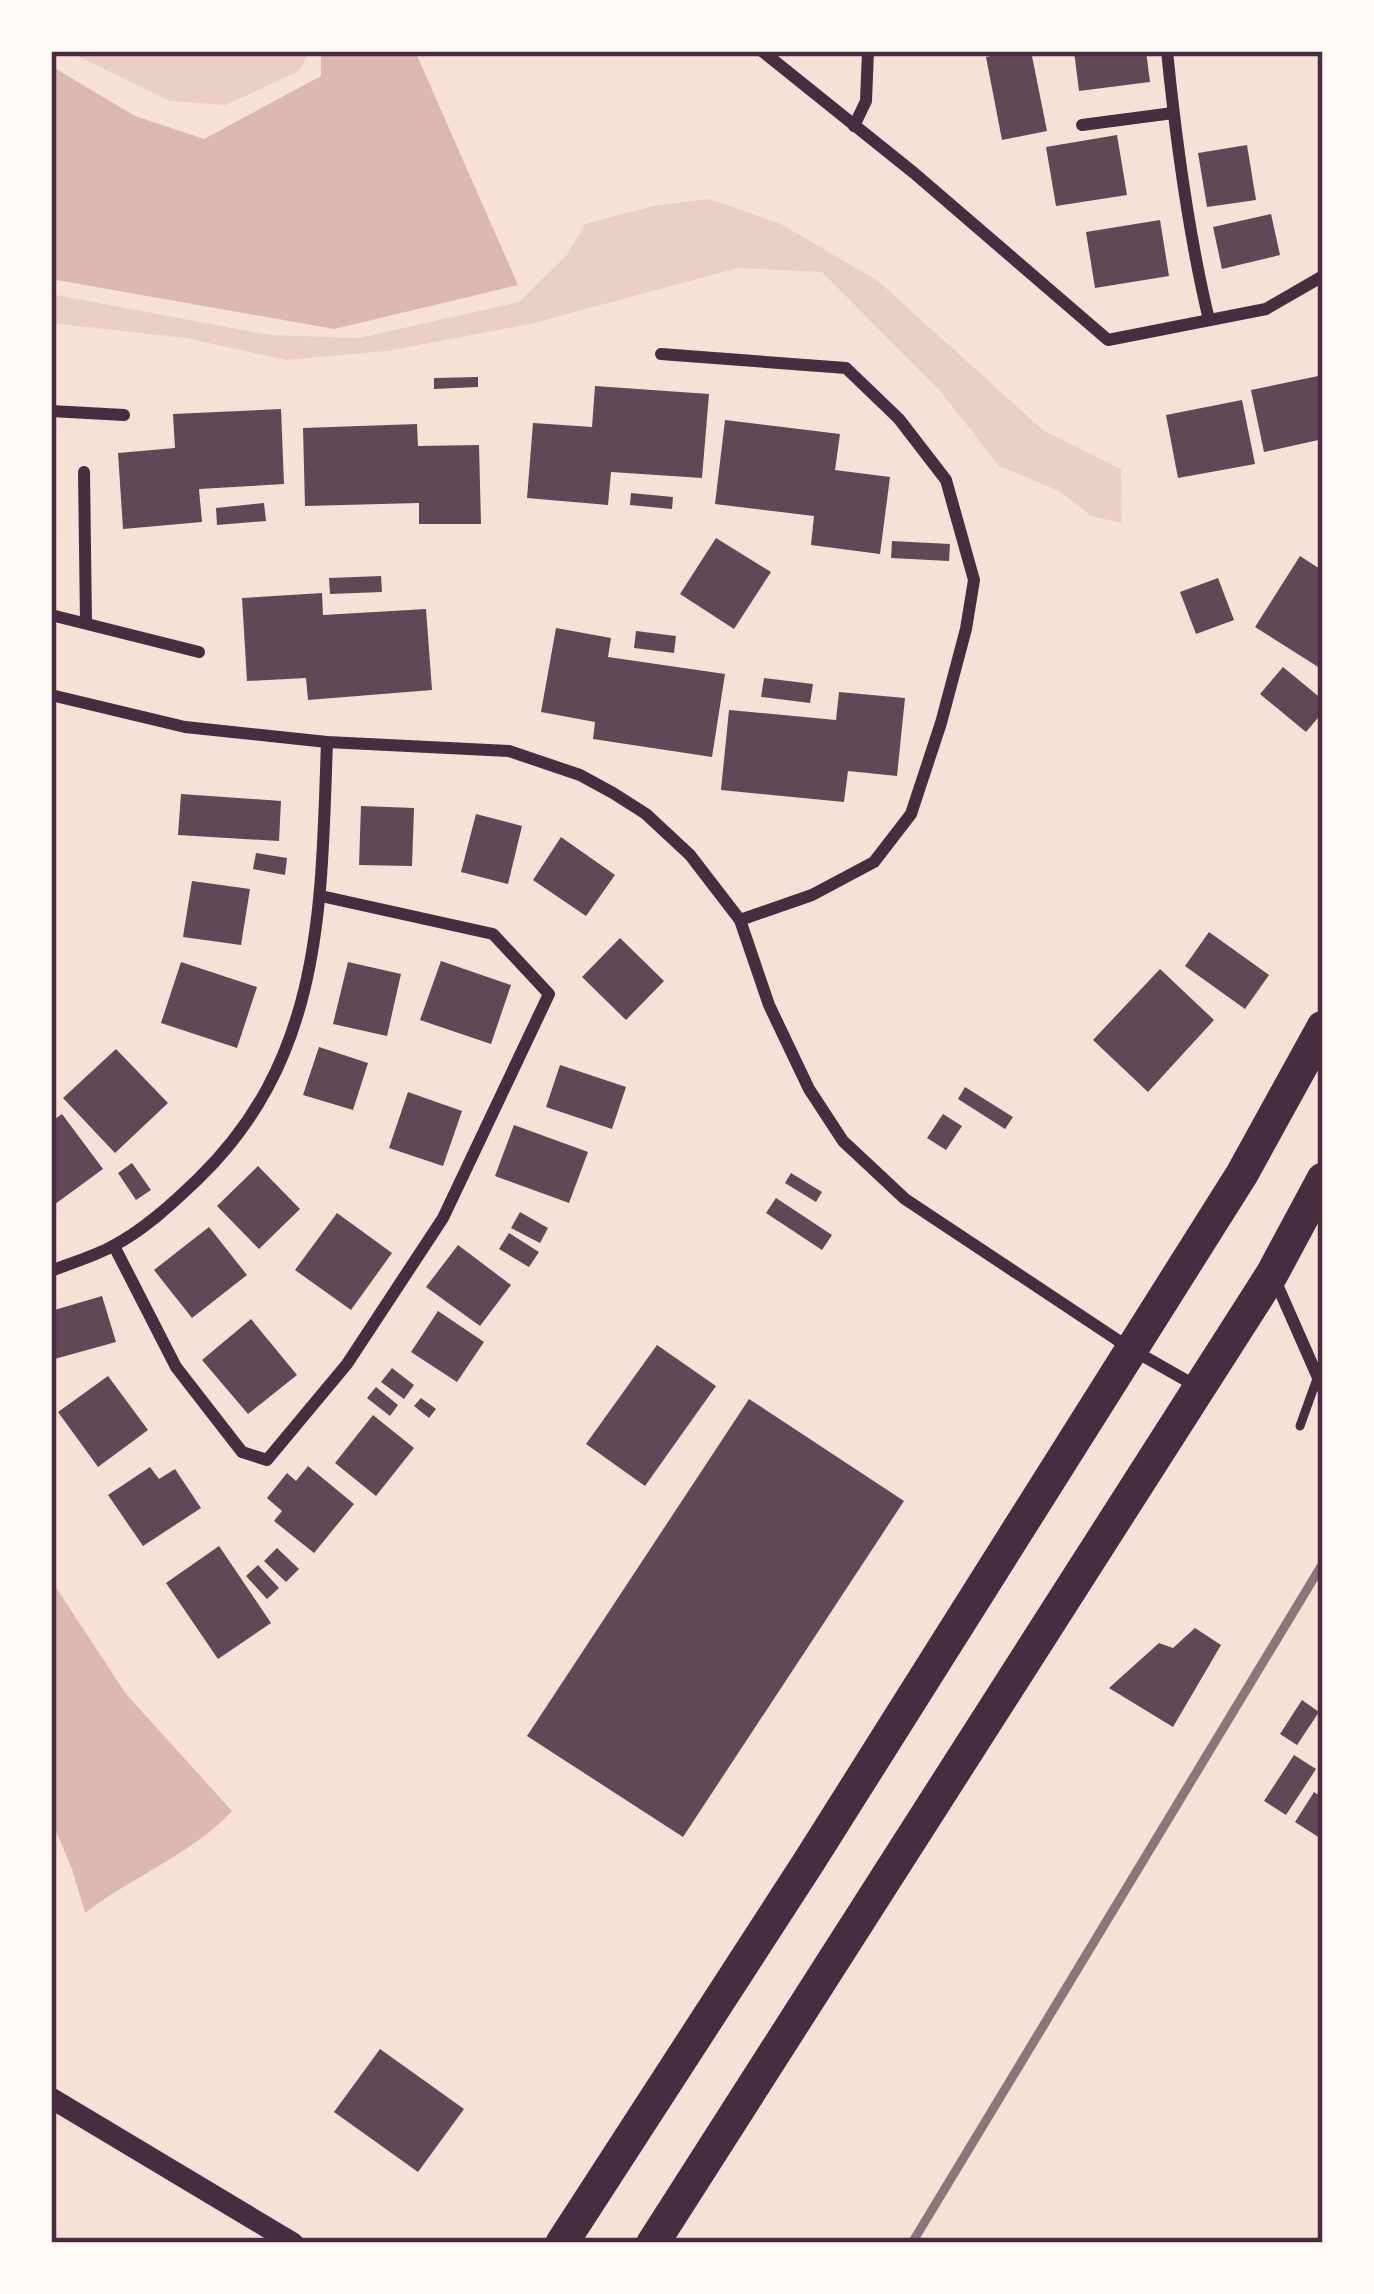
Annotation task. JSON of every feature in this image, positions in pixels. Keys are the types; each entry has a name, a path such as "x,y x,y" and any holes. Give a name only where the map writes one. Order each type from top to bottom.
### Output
{"highway":[{"path":"562,2243 1242,1174 1323,1027"},
{"path":"653,2243 1272,1274 1323,1179"}],"street":[{"path":"762,51 914,173 1108,340 1266,309 1323,276"},
{"path":"854,126 866,101 868,51"},
{"path":"1167,51 1197,270 1209,320"},
{"path":"1082,124 1173,112"},
{"path":"661,354 846,368 898,419 946,480 974,580 946,704 911,814 874,862 812,895 740,920"},
{"path":"51,411 124,415"},
{"path":"84,472 86,623"},
{"path":"51,615 199,652"},
{"path":"51,695 185,727 327,742 509,751 580,775 646,814 690,855 740,920 769,1005 808,1089 843,1141 905,1199 1198,1388"},
{"path":"51,1271 114,1246 175,1201 227,1151 262,1100 288,1048 310,971 321,896 327,742"},
{"path":"114,1246 176,1367 242,1453 267,1460 347,1364 442,1218 549,994 493,934 321,896"},
{"path":"1272,1274 1320,1383"},
{"path":"51,2098 293,2243"}],"lane":[{"path":"1300,1426 1320,1383"}],"shaded area":[{"path":"67,51 313,51 299,71 226,105 170,101"},
{"path":"321,51 415,51 518,285 334,329 51,279 51,66 135,116 204,139 321,76"},
{"path":"709,199 781,224 878,281 1044,431 1121,469 1122,523 1091,516 1059,491 999,466 941,392 822,272 738,268 530,324 387,351 286,360 186,338 51,323 51,294 270,335 359,338 519,302 567,255 585,224 653,206"},
{"path":"51,1580 126,1694 232,1811 200,1839 85,1913 51,1819"}],"building":[{"path":"1031,51 1047,131 1002,140 986,57"},
{"path":"1074,51 1146,51 1150,82 1079,91"},
{"path":"1117,135 1127,195 1056,206 1046,147"},
{"path":"1247,145 1256,200 1207,207 1198,153"},
{"path":"1271,214 1280,255 1222,269 1213,227"},
{"path":"1160,220 1169,276 1095,288 1086,232"},
{"path":"1323,375 1323,439 1264,452 1251,390"},
{"path":"478,377 478,387 434,389 434,378"},
{"path":"595,386 709,394 702,478 611,472 608,505 527,498 533,423 592,427"},
{"path":"1242,400 1255,464 1178,478 1166,415"},
{"path":"281,409 284,484 199,489 202,522 123,529 118,453 175,448 173,414"},
{"path":"725,420 840,434 835,470 890,477 880,554 811,545 814,516 715,504"},
{"path":"417,424 418,446 479,445 481,524 419,524 419,503 305,506 303,428"},
{"path":"631,493 673,497 672,509 630,505"},
{"path":"264,503 266,521 217,525 216,508"},
{"path":"716,538 771,572 734,629 680,594"},
{"path":"892,541 950,544 949,561 891,558"},
{"path":"1300,556 1323,571 1323,670 1255,627"},
{"path":"381,576 382,592 330,594 329,578"},
{"path":"1218,578 1234,620 1196,634 1180,592"},
{"path":"322,593 323,615 426,609 432,690 308,700 306,678 247,681 242,598"},
{"path":"556,628 611,638 608,657 725,674 712,757 593,739 595,722 541,712"},
{"path":"636,631 676,636 674,653 634,648"},
{"path":"1283,667 1323,700 1323,712 1306,732 1260,694"},
{"path":"764,678 813,684 810,703 761,697"},
{"path":"839,692 905,698 897,776 848,771 844,802 721,790 729,710 836,720"},
{"path":"181,794 281,801 279,841 178,835"},
{"path":"361,806 414,808 412,866 359,865"},
{"path":"476,814 522,826 508,884 461,872"},
{"path":"561,837 615,875 586,916 533,880"},
{"path":"256,853 287,858 285,875 253,869"},
{"path":"192,881 250,889 241,945 183,937"},
{"path":"1209,932 1269,975 1245,1009 1185,966"},
{"path":"620,938 664,981 626,1020 582,977"},
{"path":"441,961 511,985 491,1044 420,1020"},
{"path":"181,962 257,987 237,1048 161,1023"},
{"path":"348,962 401,974 387,1036 333,1024"},
{"path":"1160,969 1214,1020 1148,1092 1093,1040"},
{"path":"319,1047 368,1063 353,1110 303,1095"},
{"path":"116,1049 168,1103 115,1153 63,1098"},
{"path":"560,1065 626,1087 612,1129 546,1107"},
{"path":"965,1087 1013,1117 1005,1129 958,1099"},
{"path":"408,1092 462,1111 443,1166 389,1148"},
{"path":"62,1114 103,1169 51,1207 51,1122"},
{"path":"943,1114 962,1126 946,1150 927,1138"},
{"path":"514,1125 588,1152 569,1203 495,1176"},
{"path":"132,1163 151,1190 136,1200 118,1173"},
{"path":"258,1166 300,1209 259,1249 217,1206"},
{"path":"791,1173 822,1192 816,1202 785,1183"},
{"path":"776,1198 832,1235 822,1250 766,1213"},
{"path":"520,1212 548,1228 540,1243 511,1228"},
{"path":"337,1213 392,1253 351,1310 295,1270"},
{"path":"209,1227 247,1275 192,1318 154,1270"},
{"path":"509,1233 539,1252 529,1267 499,1249"},
{"path":"458,1245 511,1285 480,1326 426,1287"},
{"path":"102,1296 116,1342 51,1360 51,1311"},
{"path":"438,1311 484,1342 457,1382 411,1352"},
{"path":"251,1319 297,1375 248,1414 202,1360"},
{"path":"657,1345 716,1386 645,1486 586,1444"},
{"path":"392,1368 414,1385 404,1399 381,1382"},
{"path":"108,1376 148,1430 98,1467 58,1412"},
{"path":"376,1387 398,1405 390,1416 367,1398"},
{"path":"421,1398 436,1409 429,1418 414,1406"},
{"path":"749,1399 904,1501 683,1837 527,1736"},
{"path":"373,1415 414,1448 376,1496 335,1463"},
{"path":"308,1466 354,1504 314,1553 274,1521 282,1511 267,1498 287,1473 296,1481"},
{"path":"150,1467 159,1479 175,1469 201,1508 143,1546 108,1495"},
{"path":"219,1546 271,1623 218,1659 166,1583"},
{"path":"277,1548 299,1569 286,1582 264,1561"},
{"path":"258,1565 279,1588 267,1599 246,1576"},
{"path":"1195,1628 1221,1645 1173,1727 1109,1688 1159,1643 1173,1648"},
{"path":"1302,1700 1319,1712 1297,1745 1280,1734"},
{"path":"1294,1755 1316,1769 1286,1815 1264,1801"},
{"path":"1314,1792 1323,1798 1323,1840 1295,1822"},
{"path":"380,2049 464,2109 418,2172 334,2112"}],"railway":[{"path":"912,2243 1323,1563"}]}
